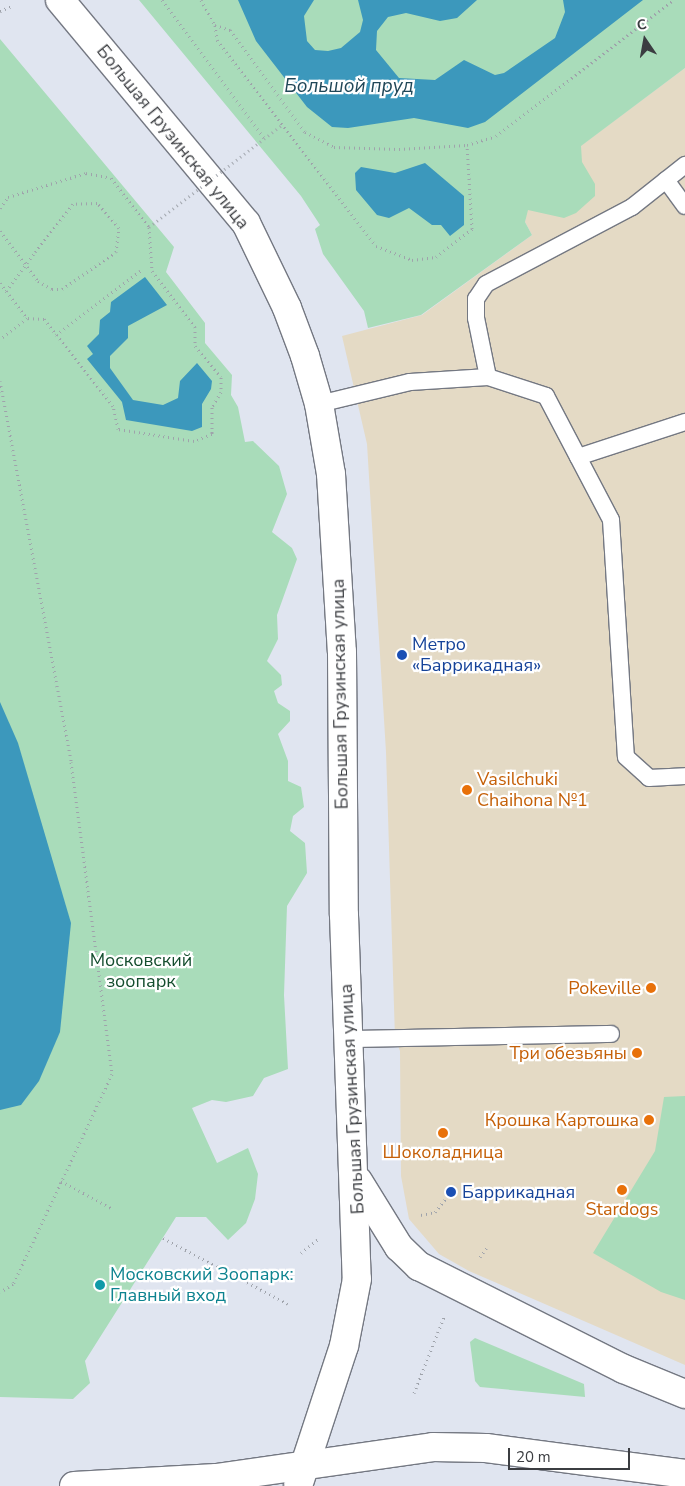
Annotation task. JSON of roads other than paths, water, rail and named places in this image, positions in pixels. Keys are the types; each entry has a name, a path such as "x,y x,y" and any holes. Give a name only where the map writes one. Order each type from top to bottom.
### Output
{"main road":[{"name":"Большая Грузинская улица","path":"60,0 246,223 287,308 319,404 331,474 342,652 349,1039 358,1230 353,1313 302,1475"},
{"path":"354,1174 399,1247 419,1266 624,1369 685,1394"},
{"path":"270,1486 376,1452 478,1448 685,1474"},
{"path":"74,1486 302,1475"}],"lane":[{"path":"488,376 476,318 476,299 486,284 632,206 685,165"},
{"path":"666,180 685,206"},
{"path":"319,404 410,382 488,376 546,396 611,520 626,757 649,778 685,776"},
{"path":"578,457 685,422"},
{"path":"349,1039 611,1034"}],"water":[{"name":"Большой пруд","path":"238,0 314,0 304,16 307,41 315,50 328,51 341,48 360,32 363,20 358,0 477,0 457,18 440,21 406,13 388,17 377,31 376,50 399,78 435,80 464,60 495,75 504,73 555,38 565,12 563,0 643,0 485,122 468,128 414,118 348,128 332,127 307,107 256,41"},
{"path":"425,163 464,196 464,225 450,236 441,225 432,225 409,208 389,218 377,215 356,190 355,173 361,167 395,173"},
{"path":"145,277 167,305 128,326 128,338 110,356 110,368 133,400 163,405 178,398 180,381 197,363 212,381 211,389 202,404 202,427 192,431 126,420 122,402 87,359 93,354 87,346 99,334 100,320 110,312 111,302"},
{"path":"0,702 18,743 71,923 60,1032 39,1081 21,1105 0,1110"}],"place":[{"name":"Метро «Баррикадная»","path":"402,655"},
{"name":"Vasilchuki Chaihona №1","path":"467,790"},
{"name":"Pokeville","path":"651,988"},
{"name":"Три обезьяны","path":"637,1053"},
{"name":"Крошка Картошка","path":"649,1120"},
{"name":"Шоколадница","path":"443,1133"},
{"name":"Stardogs","path":"622,1190"},
{"name":"Баррикадная","path":"451,1192"},
{"name":"Московский Зоопарк: Главный вход","path":"100,1285"}],"park label":[{"name":"Московский зоопарк","path":"141,971"}]}
